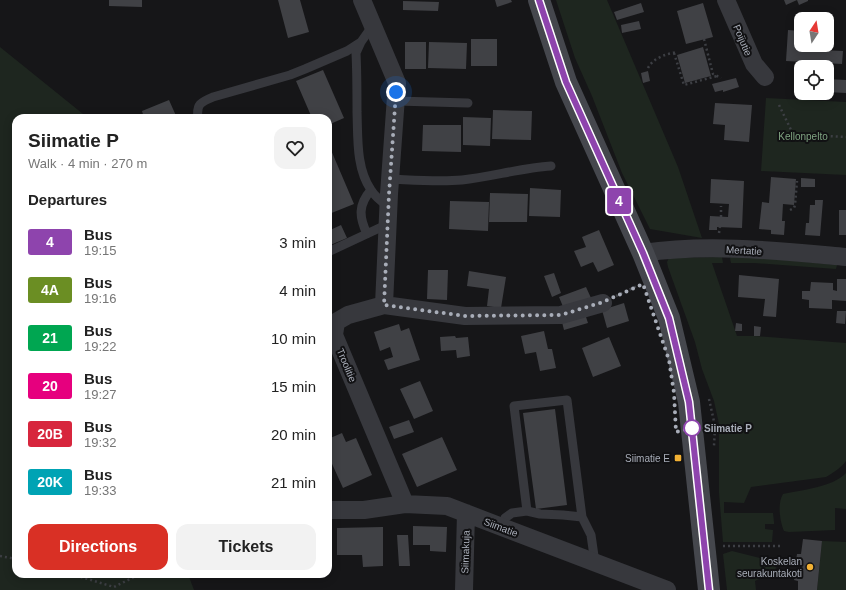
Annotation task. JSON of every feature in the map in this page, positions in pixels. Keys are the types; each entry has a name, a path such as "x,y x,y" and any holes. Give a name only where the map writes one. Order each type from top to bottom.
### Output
{"main road":[{"path":"539,0 566,82 643,253 669,318 689,402 709,590"}],"street":[{"path":"362,0 397,83 390,179 384,305"},
{"name":"Poijutie","path":"726,0 754,64 765,76"},
{"name":"Mertatie","path":"643,253 715,248 846,257"},
{"name":"Troolitie","path":"405,504 334,335 332,325 348,315 384,305 465,316 561,315 603,302"},
{"name":"Siimatie","path":"332,510 364,510 405,504 447,506 667,590"},
{"name":"Siimakuja","path":"464,590 466,514"}],"lane":[{"path":"332,250 367,234 388,216 380,200 371,190 364,176 358,140 356,53 372,25"},
{"path":"198,114 198,108 202,102 213,97 290,75 347,51 361,42"},
{"path":"396,101 468,103"},
{"path":"390,179 438,181 461,180 551,166"},
{"path":"367,234 361,214 362,204 365,197 371,190"},
{"path":"527,511 514,406 566,400 582,517 591,535 595,563"},
{"path":"502,527 505,518 512,513 527,511 540,514 582,517"}],"path":[{"path":"704,39 713,74 721,78"},
{"path":"648,68 650,64 657,59 667,54 676,52 684,85 717,76"},
{"path":"779,105 792,134 846,137"},
{"path":"790,210 794,208 795,205 797,181"},
{"path":"721,206 721,217"},
{"path":"603,302 643,284"},
{"path":"716,546 782,546"},
{"path":"0,556 12,558"},
{"path":"85,578 114,587 132,578"}],"green space":[{"path":"556,0 607,0 678,167 702,238 650,229 622,173 592,96 575,58"},
{"path":"0,47 83,114 12,114 12,578 190,578 194,590 0,590"},
{"name":"Kellonpelto","path":"766,98 846,102 846,175 761,171"},
{"path":"733,255 837,265 836,269 754,263 731,263 730,258"},
{"path":"722,257 723,263 712,263 737,336 846,343 846,461 840,468 826,477 751,487 744,503 724,502 724,513 773,513 774,524 765,524 765,529 773,530 772,542 723,542 719,493 719,424 714,401 667,262 669,258"},
{"path":"846,473 846,509 835,508 835,530 784,531 780,512 780,503 783,494 825,485 840,478"},
{"path":"822,541 846,542 846,590 817,590"},
{"path":"732,551 772,561 776,563 775,571 769,576 755,581 756,590 727,590 723,554"}],"building":[{"path":"109,0 142,0 142,7 109,6"},
{"path":"278,0 300,0 309,32 288,38"},
{"path":"495,0 511,0 512,2 497,7"},
{"path":"784,0 797,0 786,5"},
{"path":"797,0 808,0 808,1 799,5"},
{"path":"403,1 439,2 438,11 403,10"},
{"path":"641,3 644,12 617,20 614,12"},
{"path":"703,3 713,37 686,44 677,11"},
{"path":"639,21 641,29 622,33 621,25"},
{"path":"788,30 794,30 794,52 843,51 842,64 834,64 834,60 786,61"},
{"path":"471,39 497,39 497,66 471,66"},
{"path":"405,42 426,42 426,69 405,69"},
{"path":"429,42 467,43 466,69 428,68"},
{"path":"703,47 711,76 685,83 677,55"},
{"path":"323,70 344,118 332,123 332,114 310,114 296,81"},
{"path":"648,71 650,81 643,83 641,73"},
{"path":"736,78 739,87 723,92 723,90 715,92 712,84"},
{"path":"834,79 846,80 846,93 834,92"},
{"path":"169,100 175,114 143,114 142,111"},
{"path":"715,103 752,105 749,142 724,140 725,125 713,124"},
{"path":"493,110 532,111 531,140 492,139"},
{"path":"463,117 491,118 490,146 463,145"},
{"path":"423,125 461,125 461,152 422,151"},
{"path":"332,152 354,204 332,213"},
{"path":"771,177 796,179 794,205 783,204 782,221 785,221 784,235 771,234 771,230 759,229 762,202 769,203"},
{"path":"801,178 815,179 815,187 801,187"},
{"path":"711,179 744,181 742,228 717,227 717,230 709,230 710,216 728,217 729,204 710,203"},
{"path":"530,188 561,190 560,217 529,216"},
{"path":"490,193 528,194 527,222 489,222"},
{"path":"815,200 823,200 820,236 805,235 806,223 809,223 810,205 815,205"},
{"path":"450,201 489,202 488,231 449,229"},
{"path":"839,210 846,210 846,235 839,235"},
{"path":"341,225 347,238 332,244 332,229"},
{"path":"599,230 614,265 598,272 593,262 581,267 574,251 586,247 582,237"},
{"path":"428,270 448,270 447,300 427,299"},
{"path":"469,271 506,277 501,308 487,306 489,289 467,286"},
{"path":"554,273 561,293 552,297 544,276"},
{"path":"739,275 779,279 776,317 763,316 765,299 738,297"},
{"path":"837,279 846,279 846,301 832,300 832,309 809,308 809,300 802,299 802,291 810,291 811,282 833,283 833,290 837,291"},
{"path":"586,287 591,298 564,309 559,297"},
{"path":"624,303 629,321 607,328 602,310"},
{"path":"584,311 588,323 564,330 561,318"},
{"path":"837,311 846,311 845,324 836,323"},
{"path":"736,323 742,324 742,331 735,331"},
{"path":"399,324 401,331 409,328 420,360 388,370 384,360 393,357 390,347 380,351 374,332"},
{"path":"754,326 761,327 760,336 754,336"},
{"path":"544,331 548,349 552,349 556,368 540,371 536,352 525,354 521,336"},
{"path":"455,336 456,338 468,337 470,356 457,358 456,350 441,351 440,337"},
{"path":"609,337 621,366 593,377 582,348"},
{"path":"420,381 433,411 414,419 400,389"},
{"path":"555,409 567,505 536,509 523,413"},
{"path":"409,420 414,432 394,439 389,427"},
{"path":"342,433 346,442 356,438 372,475 343,488 332,464 332,437"},
{"path":"442,437 457,470 417,487 402,454"},
{"path":"413,526 447,527 446,552 430,551 430,545 413,545"},
{"path":"383,527 383,566 363,567 362,555 337,555 337,528"},
{"path":"397,535 408,535 410,566 399,566"},
{"name":"Koskelan seurakuntakoti","path":"803,539 822,541 817,590 798,590 798,581 794,580 795,573 799,574 800,561 796,561 797,554 801,554"}],"bus line":[{"name":"4","path":"539,0 566,82 643,253 669,318 689,402 709,590"}],"place":[{"name":"Siimatie P","path":"692,428"},
{"name":"Siimatie E","path":"678,458"},
{"name":"Koskelan seurakuntakoti","path":"810,567"}],"route":[{"path":"396,92 389,194 384,305 465,316 561,315 603,302 643,284 669,360 674,393 676,432 692,428"}]}
